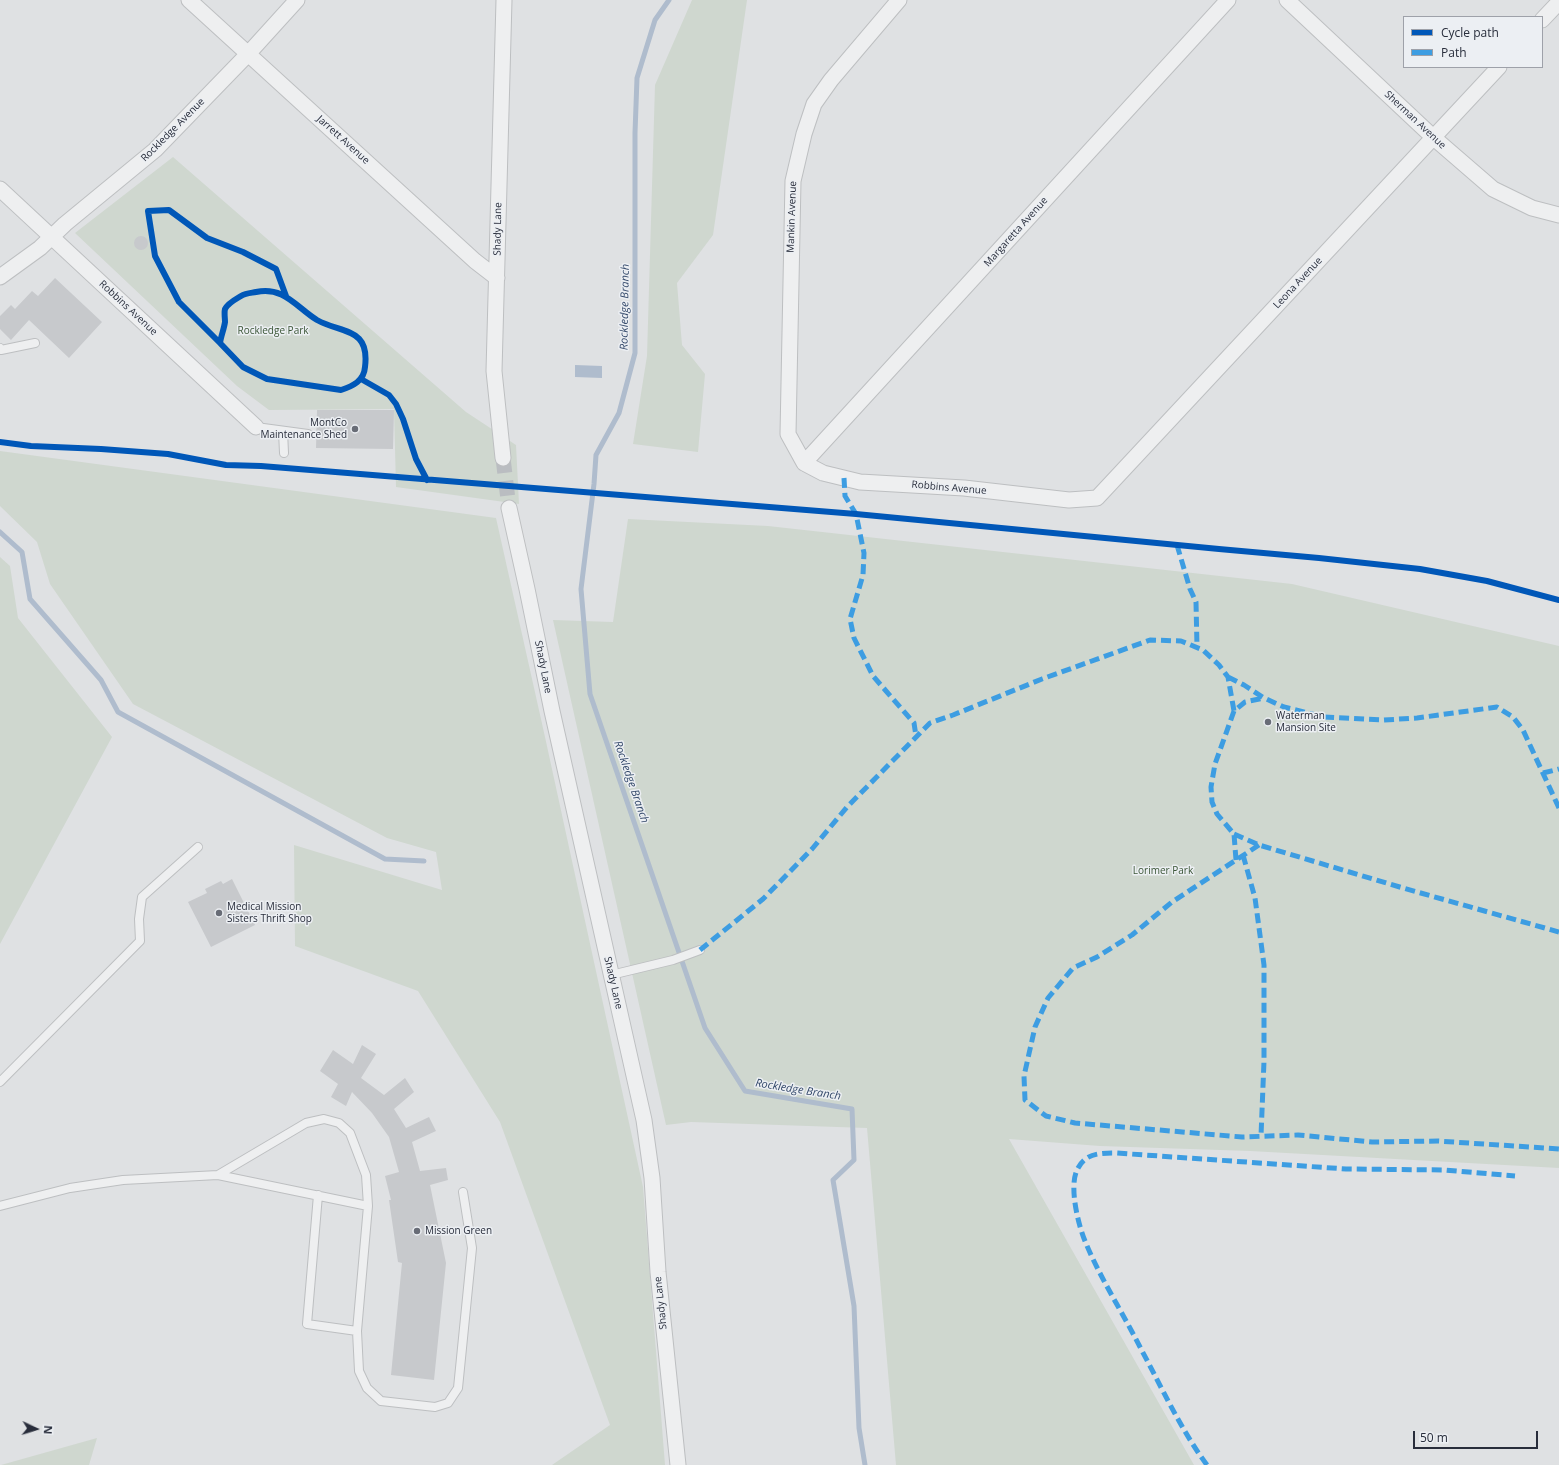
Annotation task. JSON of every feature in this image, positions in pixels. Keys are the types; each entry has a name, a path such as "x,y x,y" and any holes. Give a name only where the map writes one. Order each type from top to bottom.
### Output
{"street":[{"name":"Jarrett Avenue","path":"189,0 475,261 497,278"},
{"name":"Rockledge Avenue","path":"0,277 40,248 52,236 155,150 248,54 297,0"},
{"name":"Shady Lane","path":"503,458 494,371 504,0"},
{"name":"Mankin Avenue","path":"804,463 788,434 792,181 804,134 814,104 831,80 899,0"},
{"name":"Margaretta Avenue","path":"804,463 1228,0"},
{"name":"Sherman Avenue","path":"1287,0 1434,138 1493,189 1532,208 1559,215"},
{"path":"1543,19 1559,2"},
{"name":"Leona Avenue","path":"1097,498 1499,68"},
{"name":"Robbins Avenue","path":"0,189 256,428"},
{"name":"Robbins Avenue","path":"804,463 823,473 860,482 964,488 1069,500 1097,498"},
{"name":"Shady Lane","path":"509,508 552,711 644,1120 652,1178 658,1272 678,1465"}],"lane":[{"path":"0,349 35,343"},
{"path":"256,428 308,434"},
{"path":"283,431 284,453"},
{"path":"0,1082 140,941 139,918 142,897 198,847"},
{"path":"611,975 674,960 700,950"},
{"path":"218,1176 306,1123 324,1119 339,1124 350,1133 366,1175 368,1206 357,1332 359,1371 367,1388 381,1401 435,1406 448,1403 458,1388 472,1248 463,1192"},
{"path":"0,1206 70,1188 124,1180 218,1176 368,1206"},
{"path":"318,1196 307,1324 357,1332"}],"green space":[{"path":"692,0 747,0 713,235 677,283 682,345 705,374 698,452 633,444 647,356 655,85"},
{"name":"Rockledge Park","path":"173,157 466,412 516,445 519,504 396,487 394,409 269,410 237,386 75,233"},
{"path":"0,451 496,518 643,1187 665,1465 552,1465 610,1425 500,1122 418,991 295,946 294,845 442,890 436,852 387,838 133,704 50,584 37,542 0,506"},
{"name":"Lorimer Park","path":"628,519 768,526 1292,584 1559,646 1559,1168 1250,1151 1100,1146 1009,1139 1194,1465 896,1465 867,1128 691,1122 666,1125 553,620 613,622"},
{"path":"0,557 10,566 18,618 112,737 0,944"},
{"path":"97,1438 89,1465 1,1465"}],"water":[{"path":"575,365 602,366 602,378 575,377"}],"building":[{"path":"138,236 144,236 148,240 148,246 144,250 138,250 134,246 134,240"},
{"path":"55,278 102,322 69,358 29,320 11,340 0,329 0,316 11,305 15,309 32,291 38,296"},
{"name":"MontCo Maintenance Shed","path":"317,410 394,410 393,449 316,448"},
{"path":"232,879 255,925 211,947 188,902 207,893 205,889 221,881 223,884"},
{"name":"Mission Green","path":"362,1045 376,1054 361,1078 384,1095 405,1078 414,1092 394,1109 406,1128 429,1117 436,1131 412,1142 420,1171 446,1168 448,1180 430,1185 446,1263 434,1380 391,1375 402,1263 398,1262 389,1200 391,1200 385,1176 399,1172 389,1137 372,1113 352,1092 346,1106 331,1097 338,1084 320,1071 333,1050 353,1064"}],"waterway":[{"name":"Rockledge Branch","path":"669,0 655,20 637,78 635,133 635,353 619,413 596,455 594,484 581,589 590,694 705,1028 745,1091 852,1109 854,1160 833,1180 854,1306 859,1428 865,1465"},
{"path":"0,532 22,552 30,599 101,680 118,712 385,859 424,861"}],"tunnel":[{"path":"503,458 509,508"}],"marked path":[{"path":"844,478 845,496 856,514 864,553 863,575 850,619 854,638 873,676 914,723 916,736"},
{"path":"1177,545 1190,589 1196,602 1197,647"},
{"path":"700,950 763,899 812,849 847,807 930,723 1042,679 1150,640 1181,641 1203,650 1219,665 1228,677 1234,711"},
{"path":"1228,677 1264,698 1284,707 1324,717 1384,720 1417,718 1497,707 1513,717 1523,730 1559,808"},
{"path":"1236,860 1234,834 1217,814 1212,802 1211,787 1215,764 1234,711 1245,702 1264,698"},
{"path":"1543,773 1559,769"},
{"path":"1234,834 1259,845 1559,932"},
{"path":"1259,845 1172,902 1132,935 1097,957 1073,968 1048,998 1035,1027 1024,1076 1025,1100 1046,1116 1075,1123 1242,1137 1298,1135 1372,1142 1438,1141 1559,1149"},
{"path":"1243,855 1255,898 1264,965 1264,1061 1261,1136"},
{"path":"1207,1465 1189,1438 1172,1408 1105,1282 1085,1241 1077,1216 1074,1195 1075,1177 1080,1164 1084,1160 1093,1155 1116,1153 1346,1169 1445,1170 1515,1176"}],"cycle path":[{"path":"220,343 243,367 267,379 341,390 350,387 357,382 363,376 365,367 365,354 363,345 359,338 344,330 317,320 289,299 274,292 256,292 243,295 232,301 225,309 225,322 220,343 179,302 155,256 148,211 169,210 207,238 243,252 276,269 286,296"},
{"path":"361,379 389,395 396,404 403,419 416,459 427,480"},
{"path":"0,442 31,446 168,454 226,465 261,466 856,514 1319,558 1420,569 1487,581 1559,600"}],"place":[{"name":"MontCo Maintenance Shed","path":"355,429"},
{"name":"Waterman Mansion Site","path":"1268,722"},
{"name":"Medical Mission Sisters Thrift Shop","path":"219,913"},
{"name":"Mission Green","path":"417,1231"}]}
